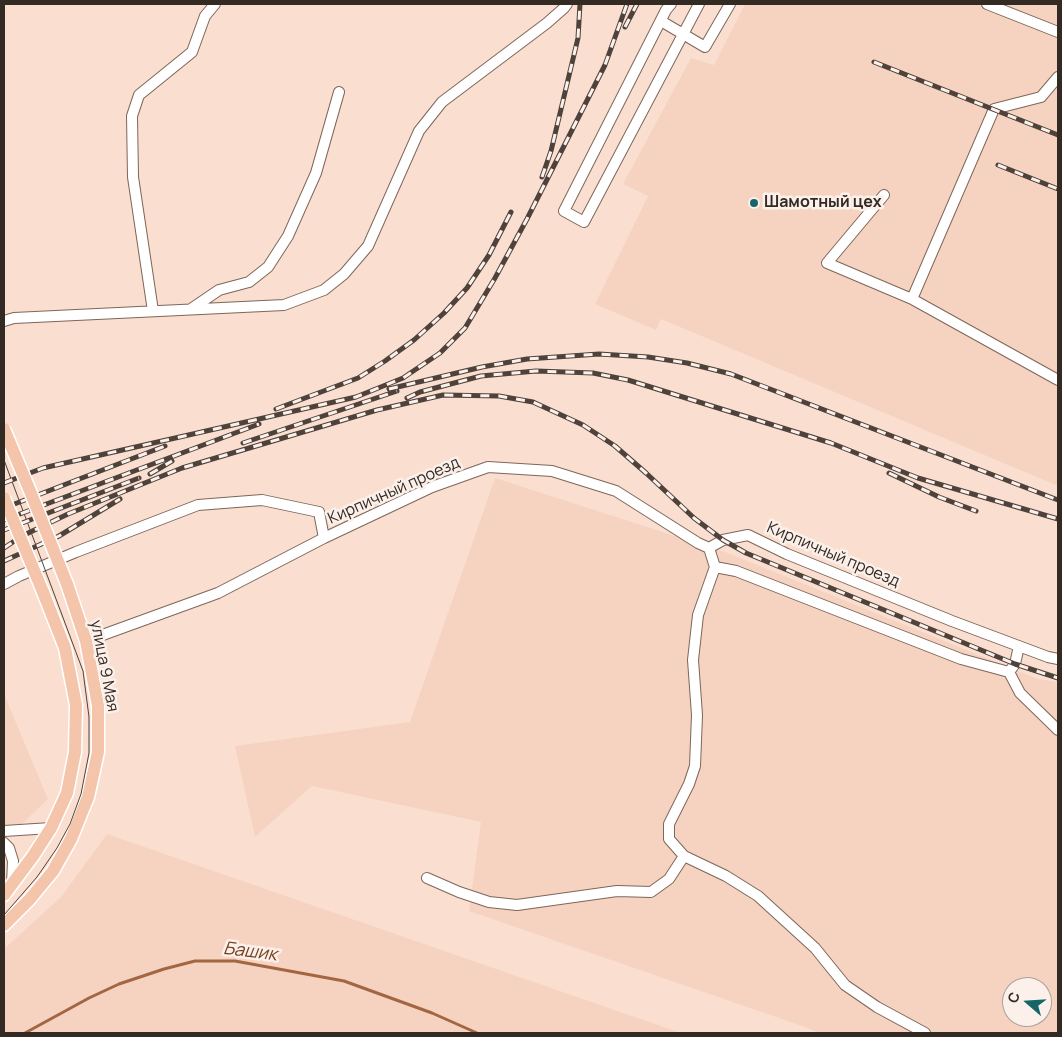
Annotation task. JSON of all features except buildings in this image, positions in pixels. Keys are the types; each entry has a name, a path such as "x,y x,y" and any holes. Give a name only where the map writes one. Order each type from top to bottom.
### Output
{"main road":[{"name":"улица 9 Мая","path":"4,429 67,584 86,642 98,706 98,752 88,798 71,839 53,871 4,925"},
{"path":"4,498 65,648 76,705 75,752 67,793 52,828 8,891"}],"street":[{"path":"153,311 133,177 132,116 139,95 192,52 205,16 215,4"},
{"path":"4,321 14,318 284,305 324,290 344,274 368,246 418,131 442,102 547,23 567,4"},
{"path":"671,4 564,211 584,222 699,4"},
{"path":"661,21 705,47 730,4"},
{"path":"987,4 1058,32"},
{"path":"912,299 994,109 1041,97 1058,77"},
{"path":"190,310 219,290 249,282 268,267 288,236 316,173 339,92"},
{"path":"884,194 827,263 912,299 1058,380"},
{"name":"Кирпичный проезд","path":"86,642 218,593 324,538 432,487 488,467 552,471 616,491 698,544 709,548 723,540 748,535 786,554 1019,646 1058,659"},
{"name":"Кирпичный проезд","path":"4,584 76,552 198,505 262,500 318,512 324,538"},
{"path":"709,548 715,567 698,616 693,660 697,715 694,766 690,784 669,824 668,839 684,856 726,876 758,896 815,948 845,985 877,1008 925,1033"},
{"path":"715,567 736,571 961,659 1009,672 1020,693 1058,730"},
{"path":"1009,672 1015,664 1019,646"},
{"path":"4,831 52,828"},
{"path":"4,843 9,848 13,861 8,891"},
{"path":"427,878 459,892 489,902 517,905 617,891 651,892 669,878 684,856"}],"shaded area":[{"path":"745,4 1058,4 1058,486 661,319 656,330 595,304 648,196 623,184 691,58 714,65"},
{"path":"495,478 728,553 1038,679 1058,682 1058,1033 819,1033 469,911 481,822 312,786 255,837 235,746 410,722"},
{"path":"4,694 48,799 4,841"},
{"path":"107,834 681,1033 4,1033 4,949 61,897"}],"waterway":[{"name":"Башик","path":"25,1033 119,984 195,961 235,961 344,981 432,1013 477,1033"}],"tram line":[{"path":"4,460 83,671 89,717 89,753 81,794 70,824 57,848 37,877 4,915"}],"railway":[{"path":"542,177 551,151 578,38 580,4"},
{"path":"4,483 43,468 356,397 403,378 440,353 465,328 527,219 605,65 627,4"},
{"path":"625,27 637,4"},
{"path":"874,62 1058,135"},
{"path":"998,165 1058,189"},
{"path":"276,409 358,378 414,340 444,313 467,288 489,255 511,212"},
{"path":"389,389 482,367 527,359 599,354 648,357 687,363 731,374 1058,500"},
{"path":"407,398 420,392 481,376 536,371 593,373 628,380 831,443 918,478 1058,519"},
{"path":"243,443 397,391"},
{"path":"4,548 22,536 68,514 182,468 377,410 443,395 499,396 533,402 583,425 615,446 694,518 723,540 746,553 1015,664 1058,678"},
{"path":"4,520 259,424"},
{"path":"4,508 165,446"},
{"path":"150,474 172,461"},
{"path":"889,473 939,497 976,511"},
{"path":"4,530 139,478"},
{"path":"4,561 59,536 120,499"}],"place":[{"name":"Шамотный цех","path":"754,203"}]}
